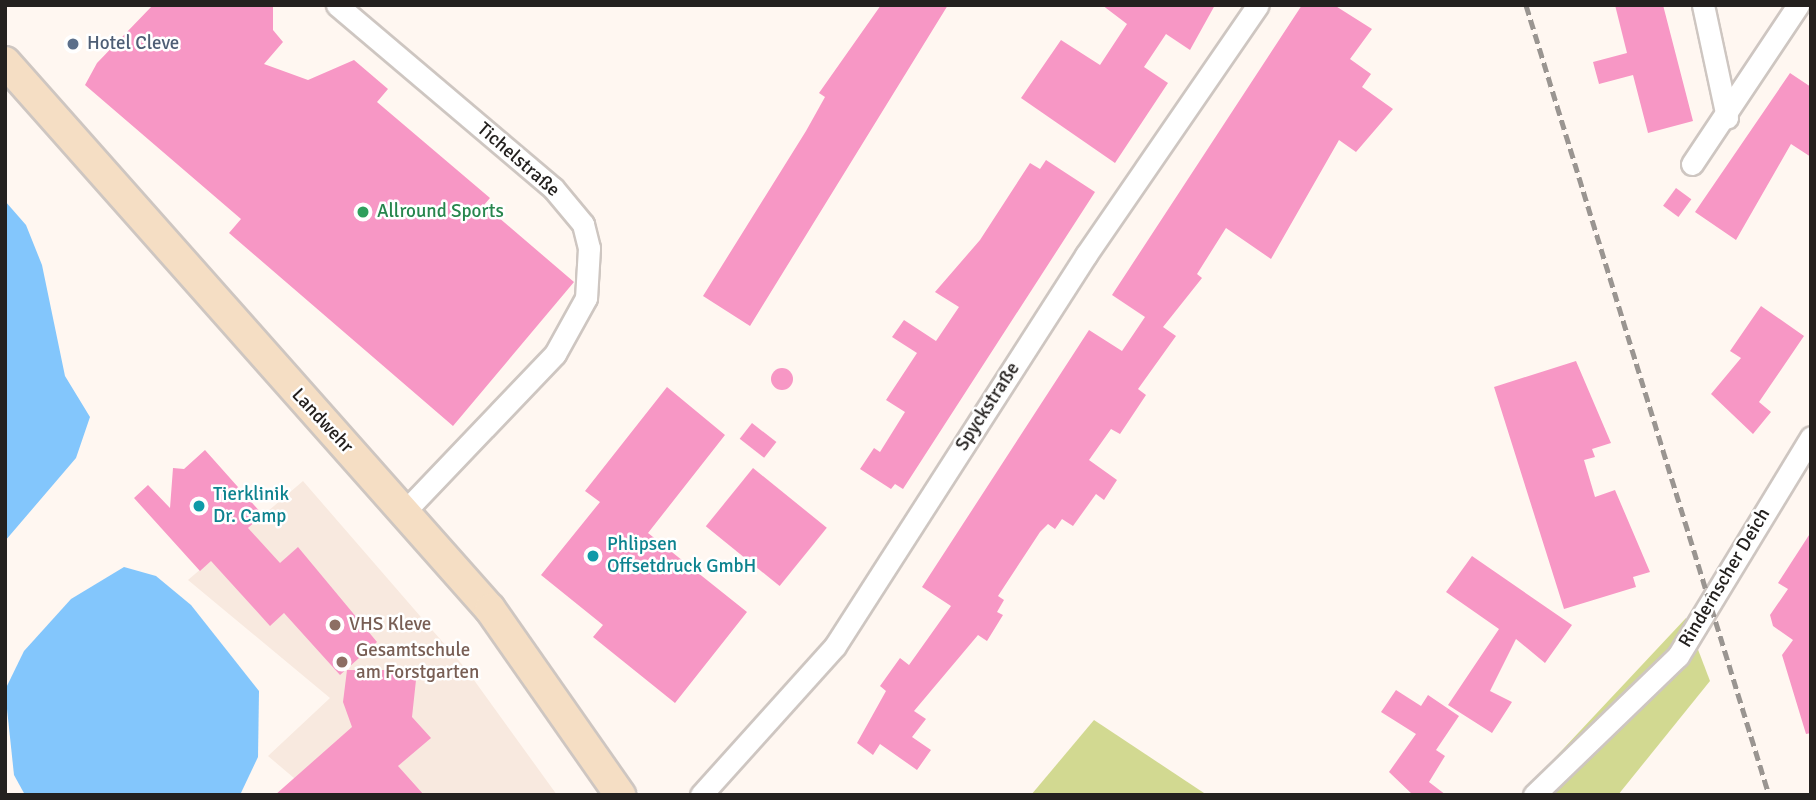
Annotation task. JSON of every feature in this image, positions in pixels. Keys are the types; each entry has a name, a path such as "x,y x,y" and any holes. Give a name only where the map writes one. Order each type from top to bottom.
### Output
{"main road":[{"name":"Landwehr","path":"5,62 405,511 542,676 620,795"}],"street":[{"name":"Tichelstraße","path":"337,5 553,188 583,224 589,247 586,298 555,354 405,511"},
{"name":"Spyckstraße","path":"701,795 835,646 1086,255 1258,5"},
{"path":"1703,5 1727,117"},
{"path":"1692,164 1727,117 1798,5 1811,16"},
{"name":"Rindernscher Deich","path":"1534,795 1678,656 1811,437"}],"shaded area":[{"name":"VHS Kleve","path":"303,481 466,669 557,795 314,795 268,756 330,698 188,580"}],"green space":[{"path":"1686,618 1710,681 1618,795 1520,795"},
{"path":"1094,720 1207,795 1031,795"}],"water":[{"path":"5,201 26,225 42,265 65,376 90,417 76,458 5,541"},
{"path":"124,567 156,576 191,605 259,691 258,757 240,795 25,795 14,775 5,690 24,651 71,599"}],"building":[{"name":"Allround Sports","path":"153,5 273,5 273,30 283,42 264,64 308,80 354,60 388,89 377,102 490,198 484,205 574,282 453,426 229,233 241,219 85,85 97,63"},
{"path":"881,5 948,5 750,326 703,296 806,131 825,97 819,93"},
{"path":"1102,5 1215,5 1190,50 1166,34 1144,67 1168,83 1115,163 1021,98 1061,40 1100,65 1127,24"},
{"path":"1302,5 1334,5 1372,29 1350,59 1371,74 1362,87 1393,109 1356,152 1339,140 1271,259 1226,228 1197,274 1202,278 1163,327 1176,336 1138,389 1146,395 1120,434 1111,429 1089,460 1117,480 1104,500 1096,494 1073,526 1062,519 1055,529 1048,524 1040,532 998,596 1004,600 997,612 1003,615 987,641 978,635 914,711 926,719 912,737 931,750 917,770 880,744 873,755 857,743 886,691 880,686 900,658 909,665 951,606 922,587 1089,330 1122,351 1145,317 1112,295"},
{"path":"1615,5 1663,5 1693,121 1648,133 1633,75 1599,84 1593,62 1627,53"},
{"path":"1790,73 1811,87 1811,157 1791,144 1736,240 1695,212"},
{"path":"1046,160 1095,192 903,489 895,484 891,489 860,469 874,448 880,452 905,412 886,400 917,353 892,337 904,320 936,341 959,307 935,292 980,240 1030,163 1040,169"},
{"path":"1676,188 1691,199 1678,217 1663,206"},
{"path":"1761,306 1804,336 1759,402 1771,412 1753,434 1711,394 1741,358 1730,351"},
{"path":"1576,361 1611,443 1592,449 1595,457 1584,460 1595,497 1615,490 1650,572 1633,577 1636,587 1564,609 1494,387"},
{"path":"782,368 790,371 793,379 790,387 782,390 774,387 771,379 774,371"},
{"path":"667,387 725,435 648,533 747,612 675,703 593,637 603,625 541,575 600,502 585,491"},
{"path":"752,423 776,442 764,458 740,439"},
{"path":"205,450 263,515 248,528 280,563 298,547 377,642 340,675 284,613 270,626 211,561 200,571 134,498 148,485 170,508 173,468 184,469"},
{"path":"753,468 827,528 780,586 706,526"},
{"path":"1811,532 1811,733 1806,734 1782,655 1793,640 1773,626 1770,615 1788,589 1778,583"},
{"path":"1472,556 1572,625 1545,663 1516,639 1490,691 1512,702 1492,733 1448,705 1499,629 1446,592"},
{"path":"347,670 394,670 416,680 412,717 431,738 398,766 424,795 275,795 352,727 343,702"},
{"path":"1396,690 1421,706 1428,695 1459,716 1436,750 1445,756 1429,782 1446,795 1413,795 1389,772 1416,734 1381,712"}],"railway":[{"path":"1526,5 1769,795"}],"place":[{"name":"Hotel Cleve","path":"73,44"},
{"name":"Allround Sports","path":"363,212"},
{"name":"Tierklinik Dr. Camp","path":"199,506"},
{"name":"Phlipsen Offsetdruck GmbH","path":"593,556"},
{"name":"VHS Kleve","path":"335,625"},
{"name":"Gesamtschule am Forstgarten","path":"342,662"}]}
